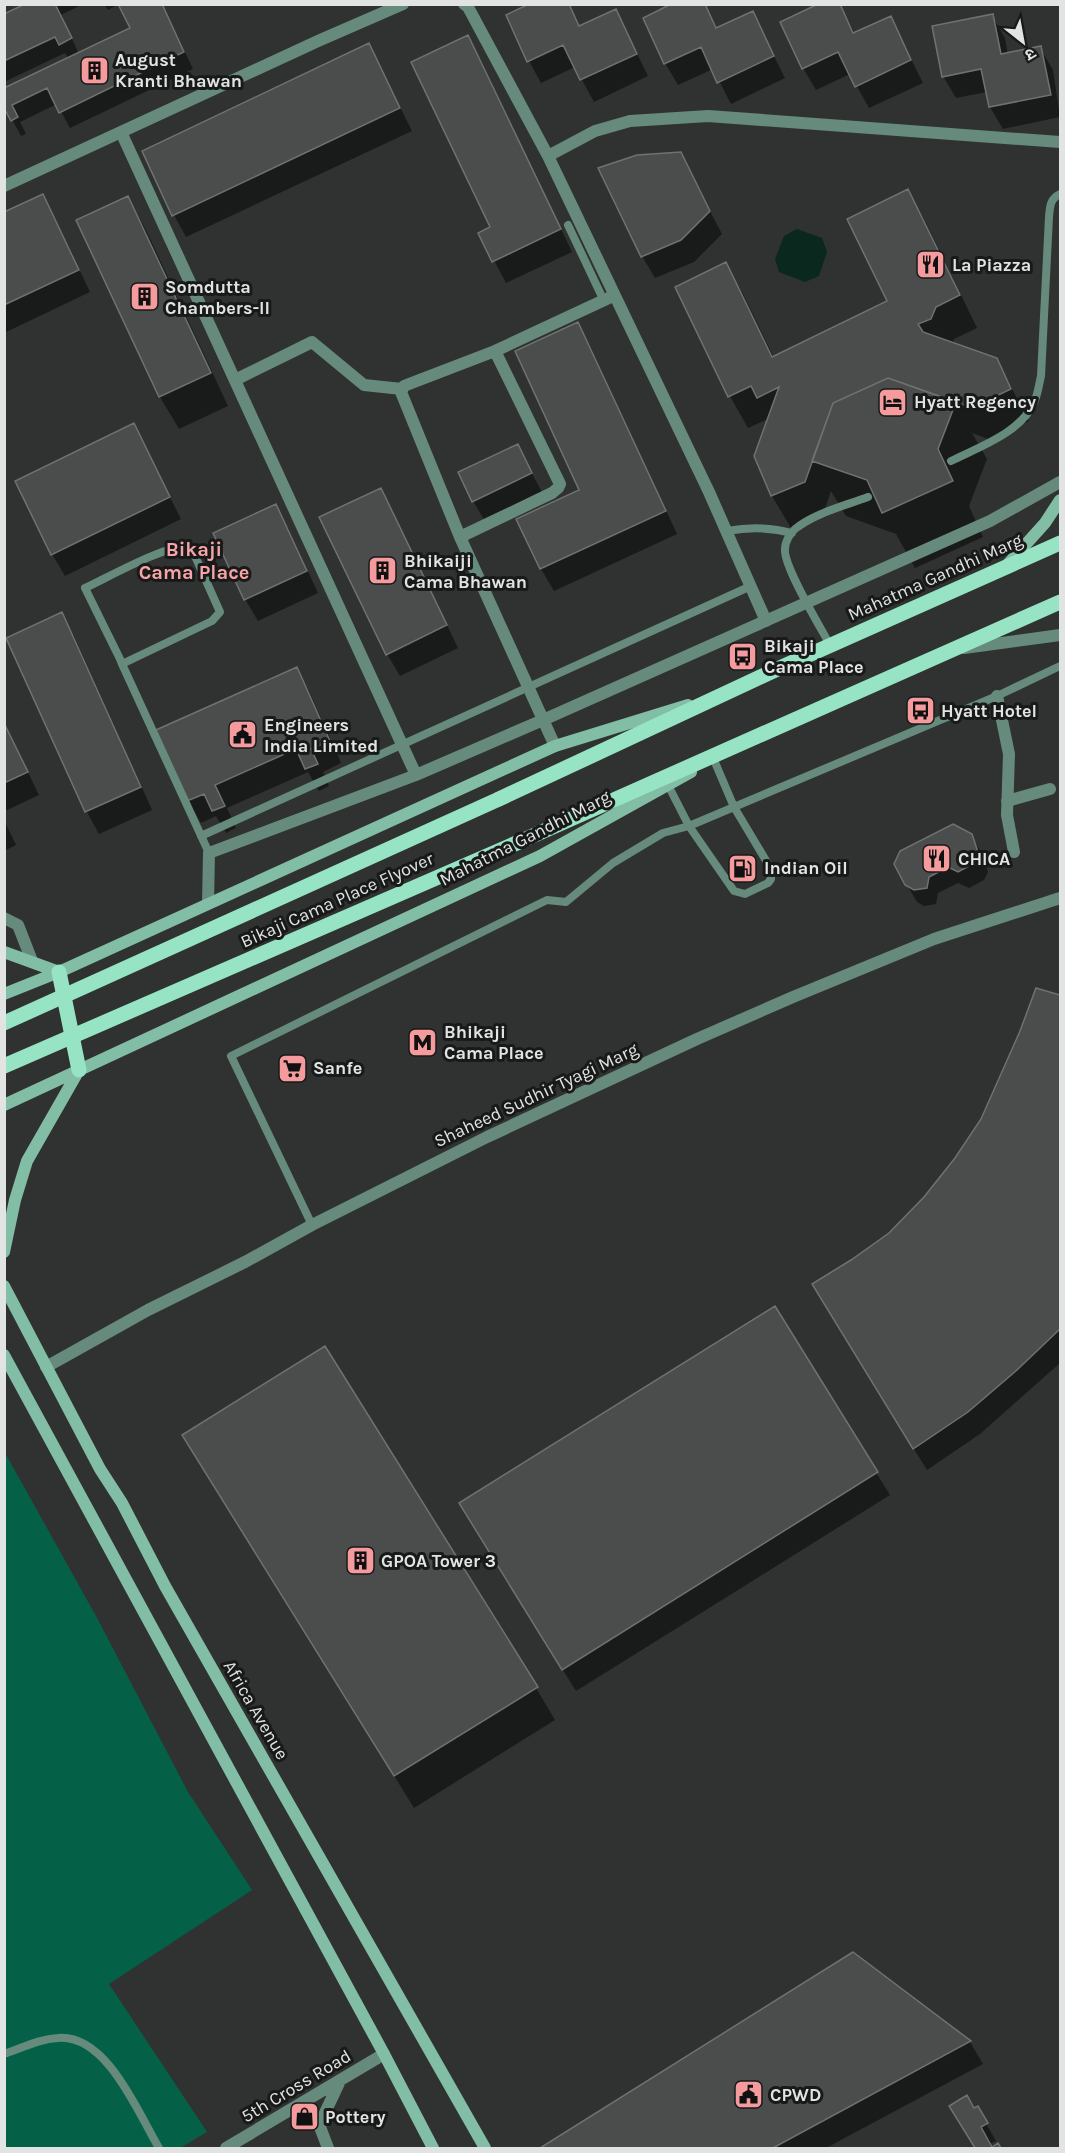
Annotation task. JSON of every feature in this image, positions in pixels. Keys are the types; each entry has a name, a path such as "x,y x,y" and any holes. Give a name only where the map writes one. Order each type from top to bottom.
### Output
{"main road":[{"path":"1005,567 1045,523 1060,500"},
{"name":"Mahatma Gandhi Marg","path":"728,693 1060,543"},
{"name":"Mahatma Gandhi Marg","path":"4,1105 540,856 750,740 1060,602"},
{"path":"4,994 59,972 555,746 728,693"},
{"name":"Bikaji Cama Place Flyover","path":"4,1023 728,693"},
{"name":"Bikaji Cama Place Flyover","path":"4,1066 750,740"},
{"path":"4,952 59,972"},
{"path":"4,1252 15,1200 27,1161 79,1070 59,972"},
{"name":"Africa Avenue","path":"4,1286 100,1469 122,1503 165,1586 485,2148"},
{"path":"4,1356 433,2148"}],"street":[{"path":"4,186 403,4"},
{"path":"464,4 468,7 548,156 608,298 727,531 766,621"},
{"path":"548,156 595,131 630,121 708,116 1060,142"},
{"path":"121,132 416,775"},
{"path":"235,380 312,342 364,385 402,389 409,384 495,351 608,298"},
{"path":"460,537 552,493 560,483 495,351"},
{"path":"402,389 401,396 460,537 555,746"},
{"path":"208,903 209,853 416,775 543,720 990,521 1060,482"},
{"path":"952,650 1060,635"},
{"path":"997,696 1009,754 1007,815 1014,852"},
{"path":"1007,801 1050,789"},
{"name":"Shaheed Sudhir Tyagi Marg","path":"46,1367 148,1310 487,1137 793,997 934,939 1060,898"},
{"path":"4,918 18,925 32,961"},
{"name":"5th Cross Road","path":"226,2148 384,2054"},
{"path":"328,2148 320,2127 340,2080"}],"lane":[{"path":"951,461 1007,430 1029,412 1035,400 1041,376 1049,217 1051,202 1060,194"},
{"path":"568,225 608,298"},
{"path":"830,645 785,556 785,549 792,533 814,518 868,497"},
{"path":"727,531 748,528 779,529 792,533"},
{"path":"122,664 212,621 220,612 191,547 183,545 154,555 85,588 209,853"},
{"path":"201,836 751,586"},
{"path":"312,1225 231,1056 547,900 566,902 613,863 663,833 689,826 997,696 1060,666"},
{"path":"668,785 689,826 734,891 745,894 768,883 771,879 771,869 734,807 714,760"},
{"path":"4,2054 60,2037 82,2042 98,2051 111,2065 159,2148"}],"green space":[{"path":"4,1451 96,1616 188,1792 252,1890 109,1984 207,2132 180,2148 5,2148"}],"shaded area":[{"path":"797,229 822,238 827,252 819,276 805,282 779,272 775,259 784,236"}],"building":[{"name":"August Kranti Bhawan","path":"25,4 55,4 72,38 59,45 55,37 4,61 4,14"},
{"name":"August Kranti Bhawan","path":"118,4 162,4 184,52 59,113 47,88 12,105 18,117 11,121 4,108 4,88 130,28"},
{"path":"529,4 569,4 579,26 616,9 637,54 580,80 563,45 527,62 506,15"},
{"path":"671,4 705,4 716,28 753,11 774,56 717,83 701,47 664,64 643,18"},
{"path":"818,4 840,4 853,33 891,16 911,60 855,87 838,52 802,69 780,22"},
{"path":"993,14 1001,54 1041,46 1051,95 989,107 981,69 942,77 932,26"},
{"path":"468,35 561,229 492,262 478,233 490,227 411,62"},
{"path":"369,43 400,108 172,216 142,151"},
{"path":"681,152 710,211 681,240 641,257 598,168 637,155"},
{"path":"908,189 960,295 936,307 931,319 918,324 923,332 997,358 1011,389 972,408 888,378 833,403 805,482 771,496 754,456 779,387 757,398 751,386 728,397 675,287 726,262 772,357 887,301 847,219"},
{"path":"43,194 79,270 4,305 4,212"},
{"name":"Somdutta Chambers-II","path":"128,196 211,373 159,397 76,220"},
{"path":"578,322 666,511 540,569 516,519 579,490 515,351"},
{"path":"888,378 956,402 938,449 953,481 882,513 867,480 812,461 833,403"},
{"path":"134,423 170,497 51,555 15,481"},
{"path":"518,444 532,473 472,502 458,472"},
{"name":"Bhikaiji Cama Bhawan","path":"381,488 447,625 386,655 319,517"},
{"path":"276,504 307,571 244,600 213,533"},
{"path":"62,612 141,787 85,812 6,638"},
{"name":"Engineers India Limited","path":"297,667 330,741 311,749 318,764 305,769 296,749 215,785 225,806 212,811 204,794 187,801 156,730"},
{"path":"4,723 28,772 4,783"},
{"name":"CHICA","path":"953,824 972,834 979,855 975,863 958,872 948,867 929,877 927,888 914,890 905,885 894,864 900,851"},
{"path":"1036,988 1060,995 1060,1329 968,1412 913,1449 812,1284 889,1233 924,1197 955,1158 981,1119 1020,1031"},
{"path":"775,1306 878,1472 562,1670 459,1503"},
{"name":"GPOA Tower 3","path":"325,1346 538,1687 394,1776 182,1435"},
{"name":"CPWD","path":"853,1952 971,2041 773,2148 540,2148"},
{"path":"967,2095 974,2108 978,2106 988,2123 981,2127 992,2147 998,2143 1001,2148 975,2148 949,2106"}],"place":[{"name":"August Kranti Bhawan","path":"94,70"},
{"name":"La Piazza","path":"931,265"},
{"name":"Somdutta Chambers-II","path":"144,297"},
{"name":"Hyatt Regency","path":"893,402"},
{"name":"Bhikaiji Cama Bhawan","path":"383,571"},
{"name":"Bikaji Cama Place","path":"743,656"},
{"name":"Hyatt Hotel","path":"920,711"},
{"name":"Engineers India Limited","path":"243,735"},
{"name":"CHICA","path":"937,859"},
{"name":"Indian Oil","path":"743,868"},
{"name":"Bhikaji Cama Place","path":"423,1042"},
{"name":"Sanfe","path":"292,1068"},
{"name":"GPOA Tower 3","path":"360,1561"},
{"name":"CPWD","path":"749,2095"},
{"name":"Pottery","path":"304,2117"}],"district":[{"name":"Bikaji Cama Place","path":"194,560"}]}
